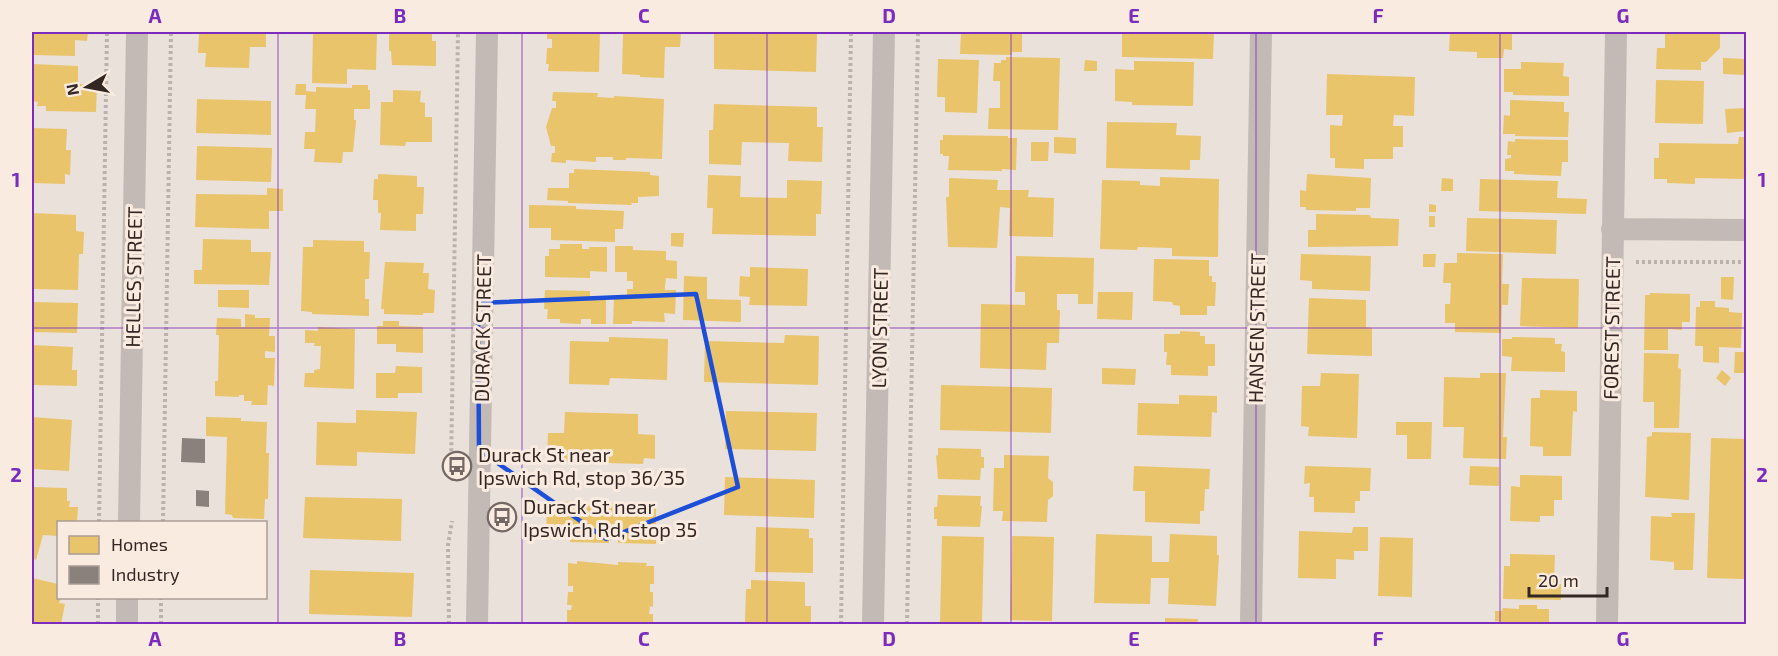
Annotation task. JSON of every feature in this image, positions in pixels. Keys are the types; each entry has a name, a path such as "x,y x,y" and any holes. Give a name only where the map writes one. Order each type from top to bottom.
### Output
{"street":[{"name":"HELLES STREET","path":"129,521 137,32"},
{"name":"DURACK STREET","path":"477,624 487,32"},
{"name":"LYON STREET","path":"873,624 884,32"},
{"name":"HANSEN STREET","path":"1251,624 1261,32"},
{"name":"FOREST STREET","path":"1607,624 1616,32"},
{"path":"1612,229 1746,230"},
{"path":"127,624 128,599"}],"path":[{"path":"99,521 107,32"},
{"path":"163,521 171,32"},
{"path":"453,491 458,32"},
{"path":"841,624 851,32"},
{"path":"907,624 918,32"},
{"path":"1634,255 1634,262 1746,262"},
{"path":"449,624 448,544 452,513"},
{"path":"98,599 98,624"},
{"path":"161,599 161,624"}],"highlighted area":[{"path":"696,294 738,487 606,539 479,450 478,303"}],"building: Homes":[{"path":"32,32 88,32 87,41 75,40 75,56 32,55"},
{"path":"199,32 266,32 266,47 250,47 249,68 205,67 206,53 198,53"},
{"path":"313,32 377,32 376,70 347,69 347,84 312,83"},
{"path":"389,32 432,32 432,41 436,41 436,66 392,65"},
{"path":"547,32 600,32 599,72 548,71 547,48 552,48 552,39 547,39"},
{"path":"623,32 681,32 680,47 665,47 664,78 622,74"},
{"path":"714,32 817,34 816,72 714,69"},
{"path":"961,32 1018,32 1022,34 1022,52 1012,52 1012,55 960,54"},
{"path":"1122,32 1214,32 1213,59 1122,57"},
{"path":"1363,32 1363,34 1334,33"},
{"path":"1450,32 1512,32 1512,50 1504,49 1503,58 1477,58 1477,52 1449,51"},
{"path":"1665,32 1720,32 1720,48 1706,62 1701,62 1701,70 1656,69 1657,48 1665,48"},
{"path":"1006,57 1060,58 1058,130 988,129 989,108 1000,108 1000,81 993,81 994,63 1001,63 1001,60 1006,60"},
{"path":"1723,58 1746,59 1746,75 1723,74"},
{"path":"938,59 979,60 977,113 945,112 945,97 937,97"},
{"path":"1085,60 1097,61 1097,71 1084,71"},
{"path":"1134,61 1194,62 1193,106 1132,105 1132,102 1115,101 1115,69 1134,70"},
{"path":"1521,62 1564,63 1563,76 1569,77 1569,96 1513,95 1513,92 1504,92 1504,69 1521,69"},
{"path":"32,64 78,66 78,84 97,85 96,112 46,111 46,106 37,106 38,102 32,101"},
{"path":"1327,74 1415,77 1414,116 1394,115 1393,126 1403,126 1403,147 1393,147 1393,159 1364,159 1364,169 1335,168 1335,158 1330,158 1330,125 1342,126 1343,115 1326,115"},
{"path":"1656,80 1704,81 1703,124 1655,123"},
{"path":"296,84 306,84 306,91 316,92 316,87 352,88 352,85 368,85 370,109 354,109 356,122 353,152 343,152 342,163 314,162 315,149 304,149 305,132 315,132 316,109 305,109 306,95 295,95"},
{"path":"393,90 421,91 420,102 425,103 425,117 432,117 432,142 406,142 405,146 380,145 381,102 393,102"},
{"path":"553,92 598,93 597,97 664,99 662,159 613,160 613,157 596,157 596,162 566,160 566,163 551,162 555,146 551,146 546,127 552,108 556,108 556,101 552,101"},
{"path":"197,99 271,101 271,135 196,133"},
{"path":"1510,100 1564,102 1564,112 1569,112 1568,137 1503,134 1504,115 1510,116"},
{"path":"714,104 817,107 817,127 823,127 822,162 788,161 789,143 742,142 741,165 709,164 709,130 713,130"},
{"path":"1746,108 1746,131 1727,133 1725,109"},
{"path":"1107,122 1177,123 1176,135 1201,136 1200,160 1190,160 1190,170 1106,168"},
{"path":"32,128 67,129 66,150 71,150 70,175 65,174 65,184 32,183"},
{"path":"943,135 1017,138 1016,170 948,170 949,156 940,154 940,140 943,140"},
{"path":"1054,137 1076,138 1076,154 1054,153"},
{"path":"1739,137 1746,137 1746,179 1695,178 1695,184 1667,183 1667,179 1654,179 1654,158 1659,158 1659,143 1738,144"},
{"path":"1515,139 1568,140 1568,162 1562,162 1561,176 1514,174 1514,171 1505,171 1505,159 1511,158 1511,155 1507,155 1508,141 1515,142"},
{"path":"1031,142 1049,142 1048,161 1031,161"},
{"path":"197,146 272,148 271,182 196,180"},
{"path":"574,169 650,172 650,175 659,176 659,196 638,197 638,203 631,203 632,205 547,200 548,188 569,188 569,173 574,173"},
{"path":"378,174 417,176 417,187 424,187 423,214 416,214 416,231 380,230 381,213 378,213 378,200 373,200 374,179 378,179"},
{"path":"1307,174 1371,178 1370,208 1356,208 1356,211 1306,210 1306,207 1300,207 1300,190 1306,191"},
{"path":"708,175 741,176 740,197 787,198 787,180 822,181 821,214 816,214 816,236 712,234 713,208 707,208"},
{"path":"1160,177 1219,179 1218,257 1172,256 1172,248 1100,249 1102,180 1140,181 1140,185 1160,186"},
{"path":"949,178 998,180 997,190 1029,190 1028,197 1054,198 1053,237 1009,236 1010,208 1000,207 997,248 948,247 946,197 949,197"},
{"path":"1442,178 1453,179 1453,191 1441,191"},
{"path":"1480,179 1558,181 1557,198 1587,199 1586,214 1479,211"},
{"path":"267,188 283,189 283,211 269,211 269,229 195,227 196,194 267,195"},
{"path":"1429,204 1436,205 1436,212 1429,212"},
{"path":"529,205 576,206 576,209 624,211 623,229 615,229 615,242 551,240 551,228 529,228"},
{"path":"32,213 76,215 76,231 84,232 83,254 79,254 78,290 32,289"},
{"path":"1316,214 1370,215 1371,218 1399,219 1398,246 1308,247 1308,230 1316,230"},
{"path":"1429,216 1435,216 1435,227 1429,227"},
{"path":"1467,218 1557,220 1556,254 1466,251"},
{"path":"671,233 684,233 683,247 671,246"},
{"path":"203,239 251,240 251,252 271,252 269,285 194,284 194,270 202,270"},
{"path":"313,240 364,241 364,252 370,252 369,279 365,279 365,299 369,299 369,316 312,314 312,312 301,311 303,247 313,247"},
{"path":"560,244 582,244 582,249 607,247 607,272 590,271 590,278 545,277 545,256 549,256 549,249 560,249"},
{"path":"615,246 633,246 633,250 666,251 666,260 677,261 677,279 666,278 665,286 665,290 676,290 675,314 664,313 665,322 632,321 632,324 613,324 614,298 627,299 627,289 633,289 633,281 627,281 627,272 615,272"},
{"path":"1457,253 1503,254 1502,284 1509,284 1508,305 1502,305 1501,333 1455,332 1455,323 1445,323 1445,304 1450,304 1451,283 1443,283 1444,263 1457,263"},
{"path":"1301,254 1371,256 1370,291 1312,289 1312,281 1300,280"},
{"path":"1423,254 1436,254 1435,267 1423,267"},
{"path":"1016,256 1094,258 1093,304 1078,304 1078,294 1057,294 1057,310 1060,310 1059,343 1047,343 1046,370 980,368 981,304 1025,305 1025,292 1015,292"},
{"path":"1154,259 1209,260 1209,276 1212,276 1212,282 1216,282 1215,306 1207,306 1207,315 1180,315 1180,306 1173,305 1172,302 1153,301"},
{"path":"385,262 424,263 423,273 429,273 428,289 435,290 434,313 384,314 384,309 381,309"},
{"path":"750,267 808,269 807,306 749,305 750,297 739,296 740,276 750,277"},
{"path":"684,276 707,277 707,299 741,300 741,322 683,320"},
{"path":"1721,277 1734,277 1733,300 1721,299"},
{"path":"1522,278 1579,279 1578,328 1520,326"},
{"path":"218,290 249,290 249,308 218,307"},
{"path":"545,290 590,291 590,297 606,298 606,324 591,324 591,319 581,319 581,324 560,323 560,319 547,319 548,309 544,309"},
{"path":"1098,292 1133,292 1132,320 1097,319"},
{"path":"1650,293 1690,294 1690,322 1682,322 1682,330 1668,329 1668,350 1644,350 1645,295 1650,295"},
{"path":"1309,298 1366,300 1366,327 1372,328 1372,356 1307,354"},
{"path":"1700,301 1715,301 1715,307 1729,308 1729,312 1742,313 1741,348 1719,347 1719,363 1703,362 1703,346 1695,346 1696,307 1700,307"},
{"path":"32,302 78,303 77,333 32,332"},
{"path":"245,314 255,315 255,318 270,318 269,336 275,336 275,352 265,351 265,358 275,358 274,386 268,385 267,405 251,405 252,401 244,401 244,395 239,395 239,397 215,396 215,381 218,381 217,318 241,319 241,327 245,327"},
{"path":"383,321 399,321 399,326 423,327 423,353 396,352 396,344 377,344 377,326 383,326"},
{"path":"318,327 355,329 354,389 304,387 305,373 314,373 314,370 320,369 321,346 314,346 315,343 305,343 305,330 318,331"},
{"path":"1180,331 1200,332 1200,336 1205,336 1205,344 1215,344 1215,366 1208,366 1208,376 1171,375 1171,365 1166,365 1167,352 1164,352 1164,334 1180,334"},
{"path":"785,335 819,336 818,385 704,382 705,341 784,343"},
{"path":"609,337 668,339 667,380 610,378 609,385 569,384 570,341 609,342"},
{"path":"1512,337 1555,338 1555,344 1562,344 1561,351 1565,352 1565,372 1511,371 1512,357 1502,356 1502,339 1512,339"},
{"path":"32,345 73,347 72,370 77,370 77,386 32,385"},
{"path":"1735,352 1746,352 1746,373 1734,373"},
{"path":"1644,353 1679,354 1678,368 1681,369 1679,428 1654,428 1654,402 1643,402"},
{"path":"396,366 422,367 422,393 398,393 398,398 376,398 376,373 395,373"},
{"path":"1102,368 1136,369 1135,385 1102,384"},
{"path":"1722,370 1731,378 1725,386 1716,378"},
{"path":"1321,373 1359,374 1357,438 1308,436 1309,427 1301,426 1302,386 1320,386"},
{"path":"1480,373 1506,373 1503,437 1507,437 1506,459 1463,458 1464,427 1443,427 1444,377 1480,378"},
{"path":"941,385 1052,388 1051,433 940,430"},
{"path":"1540,390 1577,391 1577,412 1573,411 1571,456 1543,456 1543,447 1530,446 1531,398 1540,398"},
{"path":"1179,395 1217,396 1217,413 1212,412 1211,437 1137,435 1138,403 1179,404"},
{"path":"356,410 417,412 415,454 357,452 357,466 316,465 317,422 356,423"},
{"path":"726,411 817,413 816,451 725,449"},
{"path":"565,412 638,414 638,434 655,435 655,459 644,458 643,464 606,463 606,458 597,458 597,463 561,462 561,457 547,457 548,433 564,433"},
{"path":"32,417 72,420 69,471 32,469"},
{"path":"206,417 241,418 241,421 267,422 268,499 265,499 264,519 233,518 232,515 225,514 227,437 206,436"},
{"path":"1396,422 1432,422 1431,459 1407,459 1407,435 1396,435"},
{"path":"1652,432 1691,433 1689,500 1645,497 1647,437 1652,436"},
{"path":"1711,438 1746,439 1746,574 1744,574 1744,579 1707,578"},
{"path":"938,448 981,449 984,468 981,468 980,480 938,479 936,455 938,456"},
{"path":"1004,455 1049,456 1048,478 1053,482 1053,496 1048,500 1047,522 1002,521 1003,511 993,511 994,468 1004,468"},
{"path":"1134,466 1210,469 1209,489 1205,489 1204,511 1200,511 1200,524 1145,522 1145,491 1133,491"},
{"path":"1305,466 1371,468 1370,491 1360,491 1360,501 1355,501 1355,513 1314,512 1314,497 1309,497 1310,483 1304,484"},
{"path":"1470,466 1499,467 1499,486 1469,485"},
{"path":"1520,475 1562,476 1562,500 1554,500 1554,516 1540,516 1540,522 1510,521 1511,486 1520,487"},
{"path":"725,477 815,480 814,518 724,515"},
{"path":"32,487 67,488 69,507 78,507 77,521 57,521 57,536 43,535 36,560 32,558"},
{"path":"938,495 981,496 980,527 937,526 937,519 934,519 934,507 937,507"},
{"path":"305,497 402,499 401,541 303,538"},
{"path":"547,501 656,504 656,544 618,543 618,535 609,535 609,543 546,539"},
{"path":"1671,513 1695,513 1693,570 1674,570 1674,562 1650,560 1651,516 1672,517"},
{"path":"756,527 809,529 809,538 813,538 813,573 755,572"},
{"path":"1353,527 1368,527 1368,551 1354,551 1354,560 1336,559 1336,579 1298,578 1299,531 1352,533"},
{"path":"1096,534 1152,536 1152,562 1169,562 1170,534 1217,536 1217,555 1219,555 1216,606 1168,604 1169,578 1151,578 1150,604 1094,603"},
{"path":"942,536 984,537 982,624 940,624"},
{"path":"1012,536 1054,537 1052,621 1010,620"},
{"path":"1380,537 1413,538 1412,597 1378,596"},
{"path":"1510,554 1555,555 1554,584 1561,584 1561,600 1503,599 1504,566 1510,566"},
{"path":"577,561 618,565 618,562 647,563 646,566 654,566 654,584 650,584 650,592 653,592 653,607 650,606 649,614 653,614 653,624 604,622 603,624 567,624 567,610 571,610 572,605 567,605 568,592 573,592 573,586 568,586 568,563 577,564"},
{"path":"310,570 414,573 412,617 309,614"},
{"path":"32,578 57,584 57,599 61,599 59,603 65,604 61,624 32,624"},
{"path":"751,580 805,582 805,606 811,606 811,624 745,624 746,589 751,589"},
{"path":"1519,605 1537,605 1537,609 1549,609 1549,624 1502,624 1502,622 1495,621 1495,611 1502,611 1503,608 1519,609"},
{"path":"1165,618 1198,619 1197,624 1165,624"}],"building: Industry":[{"path":"182,438 205,439 205,463 181,462"},
{"path":"196,490 209,491 209,507 196,506"}],"place":[{"name":"Durack St near Ipswich Rd, stop 36/35","path":"457,466"},
{"name":"Durack St near Ipswich Rd, stop 35","path":"502,517"}]}
